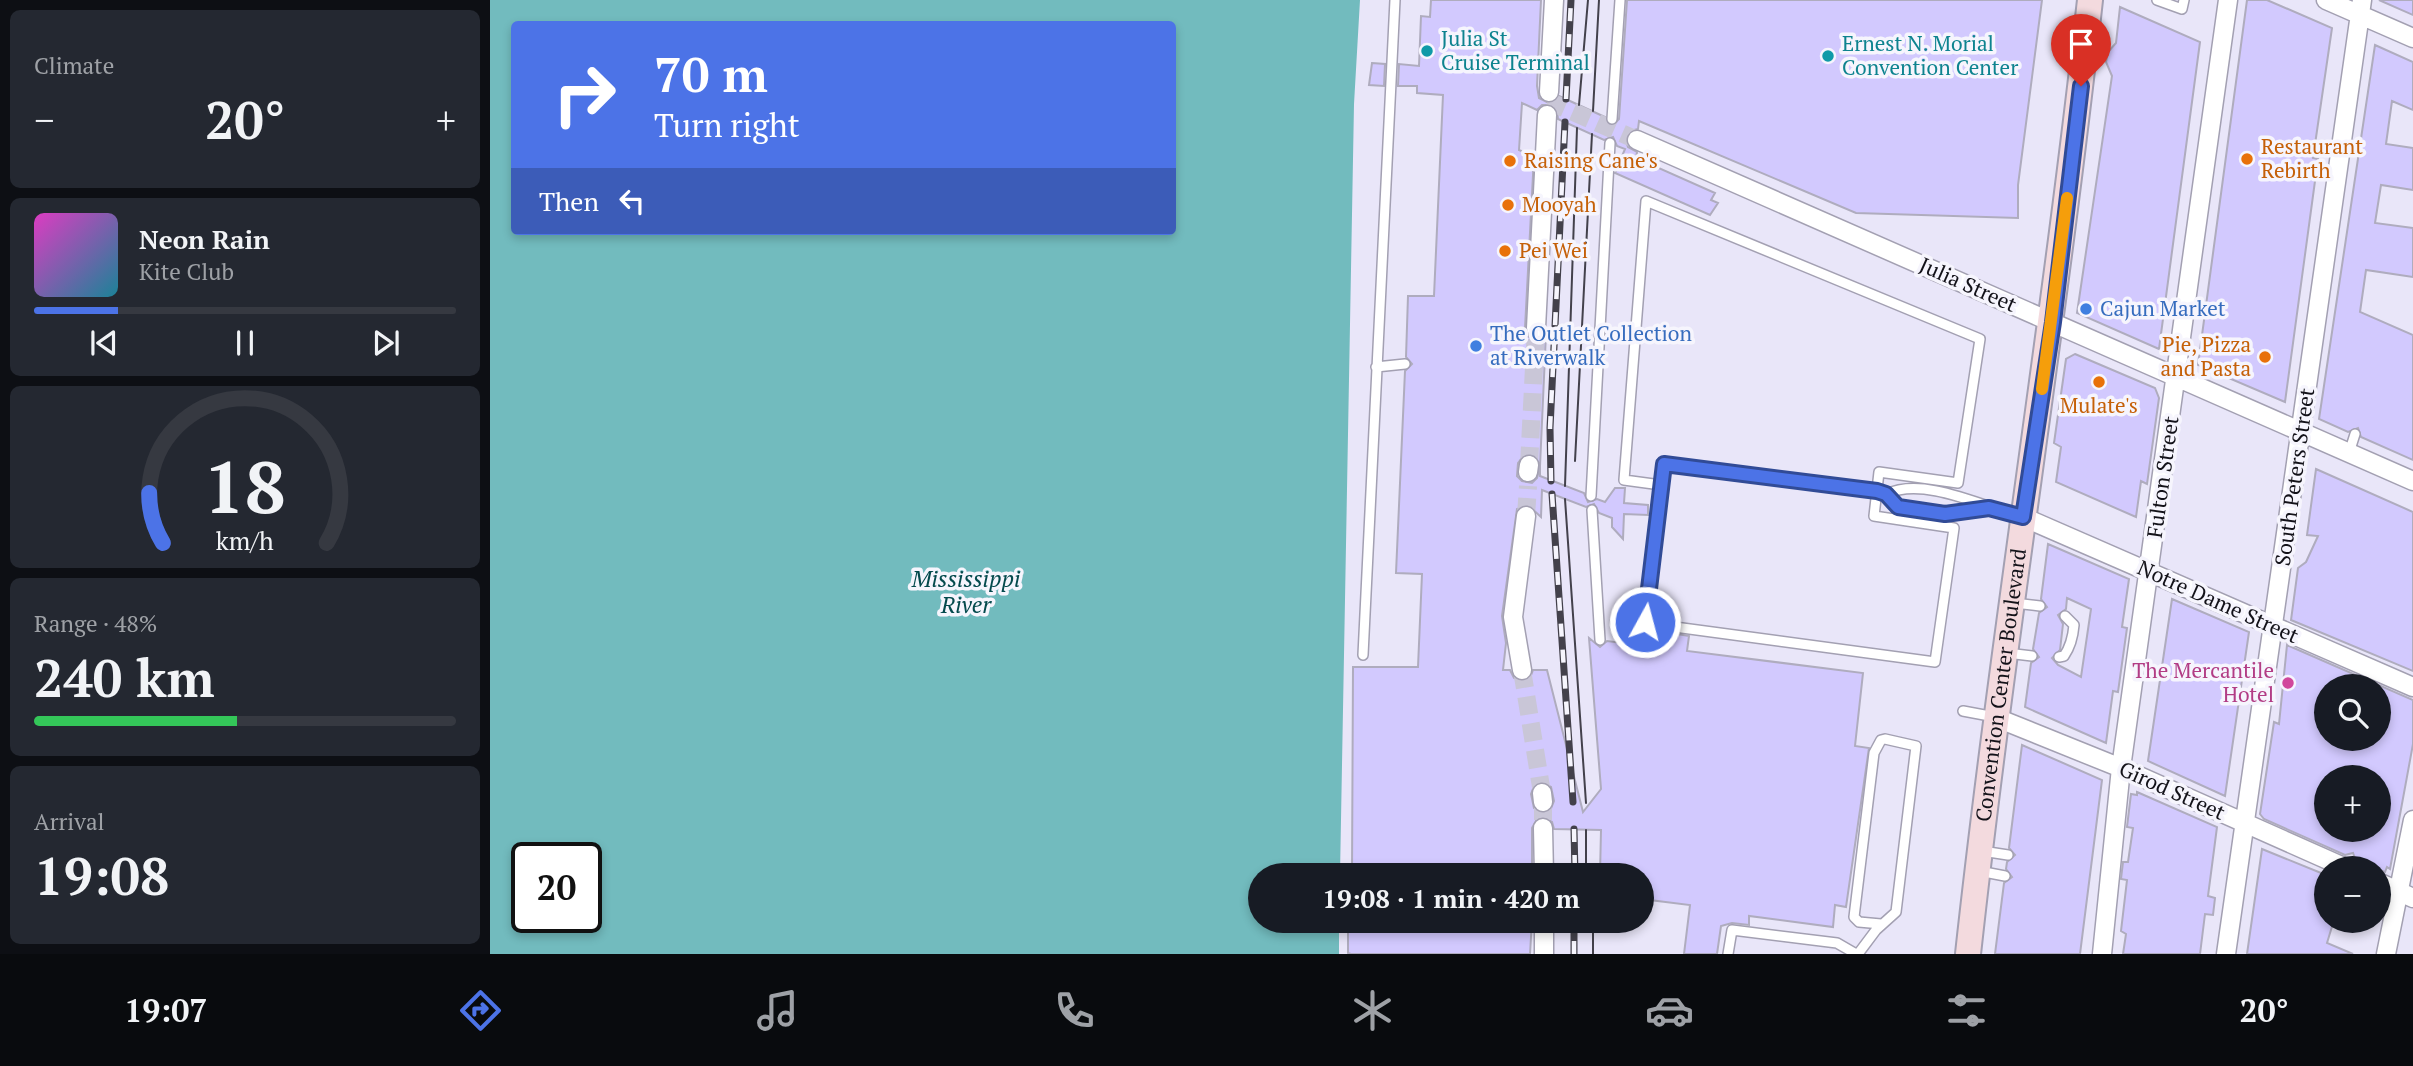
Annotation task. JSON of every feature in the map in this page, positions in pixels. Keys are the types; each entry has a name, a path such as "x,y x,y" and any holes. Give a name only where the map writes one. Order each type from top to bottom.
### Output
{"street":[{"path":"1549,92 1554,0"},
{"name":"Convention Center Boulevard","path":"1968,954 2023,517 2053,322 2090,0"},
{"name":"Fulton Street","path":"2102,954 2121,768 2178,377 2228,0"},
{"path":"2326,0 2361,8 2413,38"},
{"name":"South Peters Street","path":"2226,954 2361,8"},
{"path":"1536,328 1547,115"},
{"name":"Julia Street","path":"1637,140 2413,481"},
{"path":"1522,670 1514,617 1526,516"},
{"name":"Notre Dame Street","path":"2023,517 2413,687"},
{"name":"Girod Street","path":"1997,718 2121,768 2319,856"},
{"path":"2386,954 2406,895 2413,820"},
{"path":"1543,828 1544,863"},
{"path":"1544,933 1544,954"}],"lane":[{"path":"1363,655 1395,0"},
{"path":"1612,119 1620,0"},
{"path":"2157,0 2182,9 2184,0"},
{"path":"1591,496 1610,143"},
{"path":"1661,485 1624,480 1646,201 1980,339 1958,483 1880,471 1882,493 1874,516 1954,528 1935,662 1645,622 1664,464 1882,493 1901,487 1967,498 1989,508 2023,517"},
{"path":"1376,367 1405,364"},
{"path":"2349,453 2355,434"},
{"path":"1882,493 1898,507 1935,513 1989,508"},
{"path":"1592,510 1600,640"},
{"path":"2012,603 2040,606"},
{"path":"2059,657 2064,656 2069,649 2073,635 2074,625 2065,616"},
{"path":"2006,652 2032,656"},
{"path":"1963,711 1997,718"},
{"path":"1728,954 1731,930 1837,943 1857,954 1881,924 1896,912 1916,746 1885,740 1881,740 1874,753 1854,917 1859,922 1881,924"},
{"path":"1978,861 2008,855"},
{"path":"1978,861 2005,876"},
{"path":"1836,954 1837,943"}],"water":[{"name":"Mississippi River","path":"490,0 1360,0 1354,104 1340,863 1248,863 1248,933 1339,933 1339,954 490,954"}],"building":[{"path":"1431,0 1541,0 1537,86 1539,98 1549,103 1559,96 1605,117 1606,123 1612,126 1619,119 1627,0 2042,0 2018,185 2018,218 1856,213 1639,121 1638,129 1630,131 1626,141 1628,147 1637,152 1636,158 1715,193 1711,200 1718,203 1710,215 1615,173 1625,149 1617,146 1613,137 1604,140 1558,119 1553,105 1542,105 1537,110 1522,103 1519,150 1534,156 1525,328 1529,337 1535,339 1546,333 1540,466 1535,456 1524,455 1518,463 1517,476 1522,481 1532,483 1537,478 1540,467 1540,476 1584,493 1588,502 1597,499 1605,502 1615,488 1625,488 1624,503 1648,505 1648,515 1624,514 1623,539 1612,527 1612,518 1599,513 1594,504 1586,507 1542,490 1541,517 1528,505 1517,509 1502,616 1506,643 1503,670 1510,670 1514,678 1523,681 1530,678 1533,670 1547,670 1583,812 1601,789 1589,638 1600,647 1607,641 1622,643 1625,625 1689,636 1687,651 1863,673 1855,746 1869,748 1846,907 1835,905 1833,927 1749,916 1749,925 1732,923 1721,926 1717,954 1684,954 1690,905 1654,900 1654,863 1600,863 1601,830 1554,829 1552,822 1543,817 1537,819 1532,828 1532,863 1352,863 1353,667 1418,667 1422,574 1396,573 1405,371 1412,364 1406,357 1408,296 1434,296 1443,95 1417,93 1417,86 1398,86 1399,64 1419,66 1421,16 1430,17","holes":["1541,782 1551,787 1554,801 1550,811 1544,813 1534,808 1531,794 1535,784"]},
{"path":"2247,0 2267,0 2332,28 2313,158 2318,159 2285,402 2198,365"},
{"path":"2379,0 2413,0 2413,15"},
{"path":"2120,7 2200,42 2159,349 2077,313 2112,76 2106,62 2108,52 2116,43"},
{"path":"2375,45 2413,62 2413,110 2392,101 2386,144 2413,148 2413,190 2381,185 2375,223 2413,228 2413,277 2366,270 2360,312 2413,335 2413,460 2361,437 2358,428 2348,432 2319,419"},
{"path":"1372,63 1385,64 1384,86 1369,85"},
{"path":"2075,354 2155,388 2159,398 2147,484 2141,481 2136,517 2056,482 2061,447 2054,443 2066,359"},
{"path":"2316,469 2413,512 2413,671 2291,620 2298,568 2306,562 2318,536 2307,535"},
{"path":"2048,544 2129,579 2122,627 2127,628 2118,692 2113,691 2106,743 2025,707 2031,663 2039,657 2033,649 2039,613 2047,607 2041,599","holes":["2067,598 2091,609 2081,677 2058,665 2052,658 2060,650 2063,624 2058,615 2066,609"]},
{"path":"2172,599 2249,632 2225,796 2148,761"},
{"path":"2287,645 2353,674 2314,674 2314,751 2391,751 2391,690 2413,700 2413,744 2391,864 2391,856 2354,856 2353,853 2345,855 2316,842 2391,842 2391,765 2314,765 2314,841 2264,819 2260,814 2274,722 2279,724"},
{"path":"2022,745 2102,780 2080,954 1995,954 2004,883 2012,877 2006,869 2007,862 2015,855 2009,848"},
{"path":"2137,792 2217,827 2208,896 2215,898 2213,915 2205,914 2200,954 2123,954 2126,934 2121,931 2127,880 2121,879 2123,862 2128,862 2133,828 2127,827 2131,794 2137,795"},
{"path":"2262,849 2314,870 2314,933 2330,933 2327,943 2353,954 2247,954"},
{"path":"1348,933 1531,933 1530,954 1348,953"}],"tunnel":[{"path":"1548,101 1637,140"},
{"path":"1529,465 1536,328"},
{"path":"1526,516 1528,486"},
{"path":"1522,670 1542,793"},
{"path":"1543,802 1543,828"}],"tram line":[{"path":"1579,105 1588,0"},
{"path":"1593,111 1599,0"},
{"path":"1565,486 1577,128"},
{"path":"1575,461 1592,134"},
{"path":"1565,499 1586,803"},
{"path":"1586,830 1586,863"},
{"path":"1593,933 1593,954"}],"railway":[{"path":"1566,99 1571,0"},
{"path":"1551,481 1550,428 1565,122"},
{"path":"1552,494 1573,802"},
{"path":"1574,829 1575,863"},
{"path":"1574,933 1574,954"}],"slow traffic":[{"path":"2042,389 2053,322 2067,198"}],"place":[{"name":"Julia St Cruise Terminal","path":"1427,51"},
{"name":"Ernest N. Morial Convention Center","path":"1828,56"},
{"name":"Restaurant Rebirth","path":"2247,159"},
{"name":"Raising Cane's","path":"1510,161"},
{"name":"Mooyah","path":"1508,205"},
{"name":"Pei Wei","path":"1505,251"},
{"name":"Cajun Market","path":"2086,309"},
{"name":"The Outlet Collection at Riverwalk","path":"1476,346"},
{"name":"Pie, Pizza and Pasta","path":"2265,357"},
{"name":"Mulate's","path":"2099,382"},
{"name":"The Mercantile Hotel","path":"2288,683"}],"route":[{"path":"1645,622 1664,464 1877,491 1886,494 1898,507 1935,513 1989,508 2023,517 2053,322 2081,86"}]}
